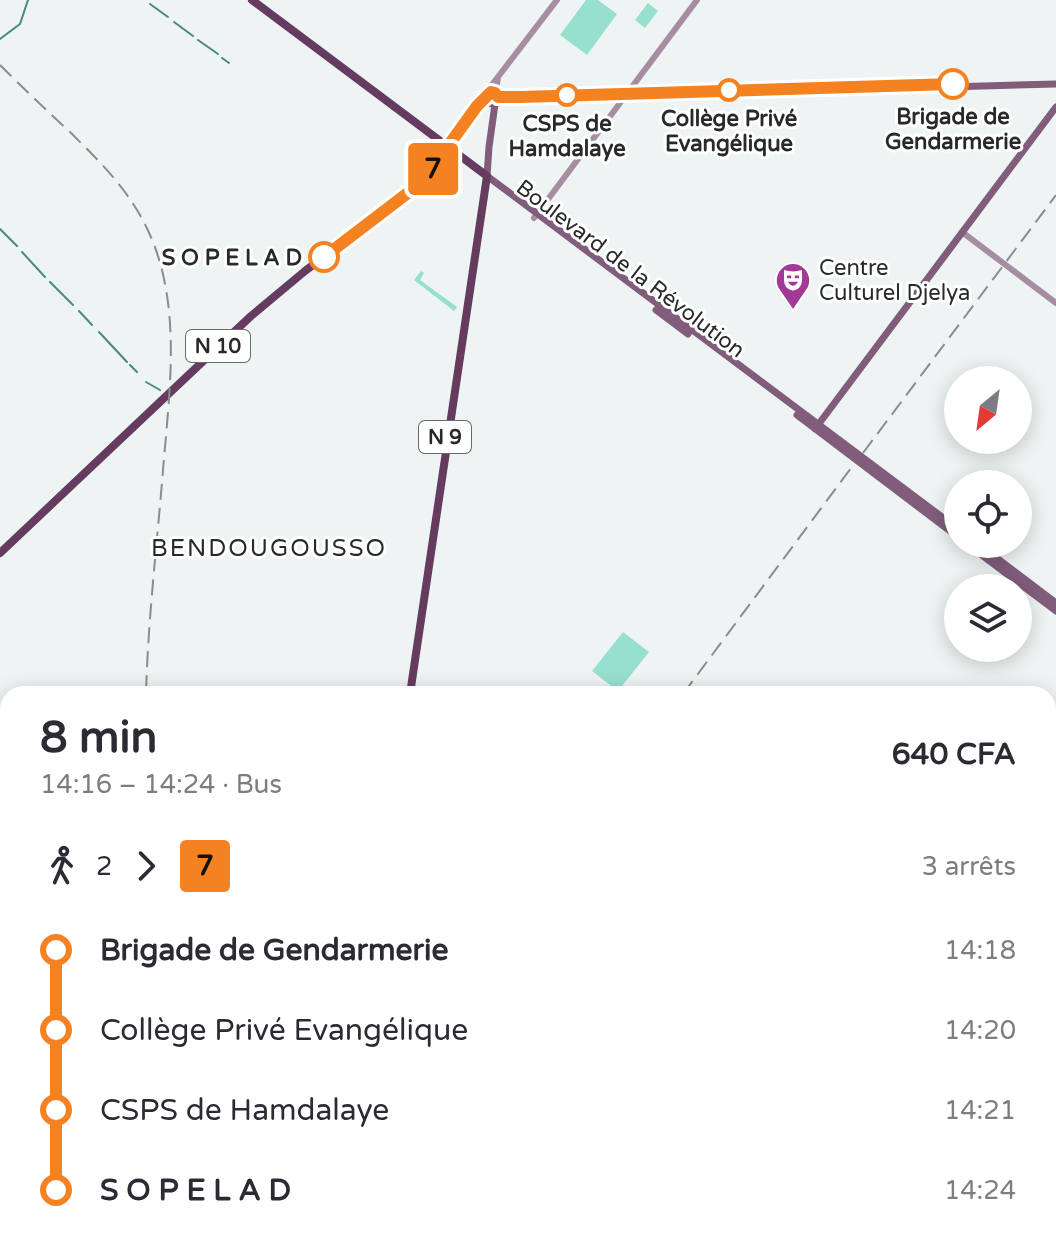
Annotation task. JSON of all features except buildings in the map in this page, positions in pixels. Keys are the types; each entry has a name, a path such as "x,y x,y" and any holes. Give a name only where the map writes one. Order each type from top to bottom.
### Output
{"main road":[{"name":"Boulevard de la Révolution","path":"244,0 448,148"},
{"name":"Boulevard de la Révolution","path":"252,0 944,526"},
{"path":"485,176 493,99 1056,82"},
{"name":"N 10","path":"0,553 251,316 413,189 448,148 472,113 493,99"},
{"path":"816,427 1056,107"},
{"name":"N 10","path":"0,547 255,308 411,187 448,148"},
{"name":"N 9","path":"409,686 485,176"},
{"name":"Boulevard de la Révolution","path":"816,427 944,519"},
{"path":"986,558 1056,611"},
{"path":"997,558 1056,603"}],"street":[{"path":"493,99 498,77 557,0"},
{"path":"535,216 697,0"},
{"path":"962,232 1056,303"}],"green space":[{"path":"586,0 598,0 617,14 587,55 560,35"},
{"path":"648,3 658,11 645,28 635,20"},
{"path":"421,271 424,273 420,280 457,307 454,311 414,280"},
{"path":"623,632 649,652 622,686 612,686 592,671"}],"waterway":[{"path":"0,39 20,24 28,0"},
{"path":"150,4 168,17"},
{"path":"174,22 193,36"},
{"path":"198,40 218,54"},
{"path":"222,58 229,63"},
{"path":"0,229 17,246"},
{"path":"22,252 45,277"},
{"path":"50,282 73,305"},
{"path":"79,311 92,325"},
{"path":"99,332 127,362"},
{"path":"130,365 137,372"},
{"path":"146,382 160,390"}],"railway":[{"path":"0,65 88,150 122,189 152,240 162,271 171,337 171,371 146,686"},
{"path":"863,453 1056,195"},
{"path":"689,686 854,464"}],"bus line":[{"name":"7","path":"324,257 423,180 450,148 451,142 477,106 491,92 498,97 521,97 953,84"}],"place":[{"name":"Brigade de Gendarmerie","path":"953,84"},
{"name":"Collège Privé Evangélique","path":"729,90"},
{"name":"CSPS de Hamdalaye","path":"567,95"},
{"name":"S O P E L A D","path":"324,257"},
{"name":"Centre Culturel Djelya","path":"793,311"}],"district":[{"name":"BENDOUGOUSSO","path":"269,548"}]}
